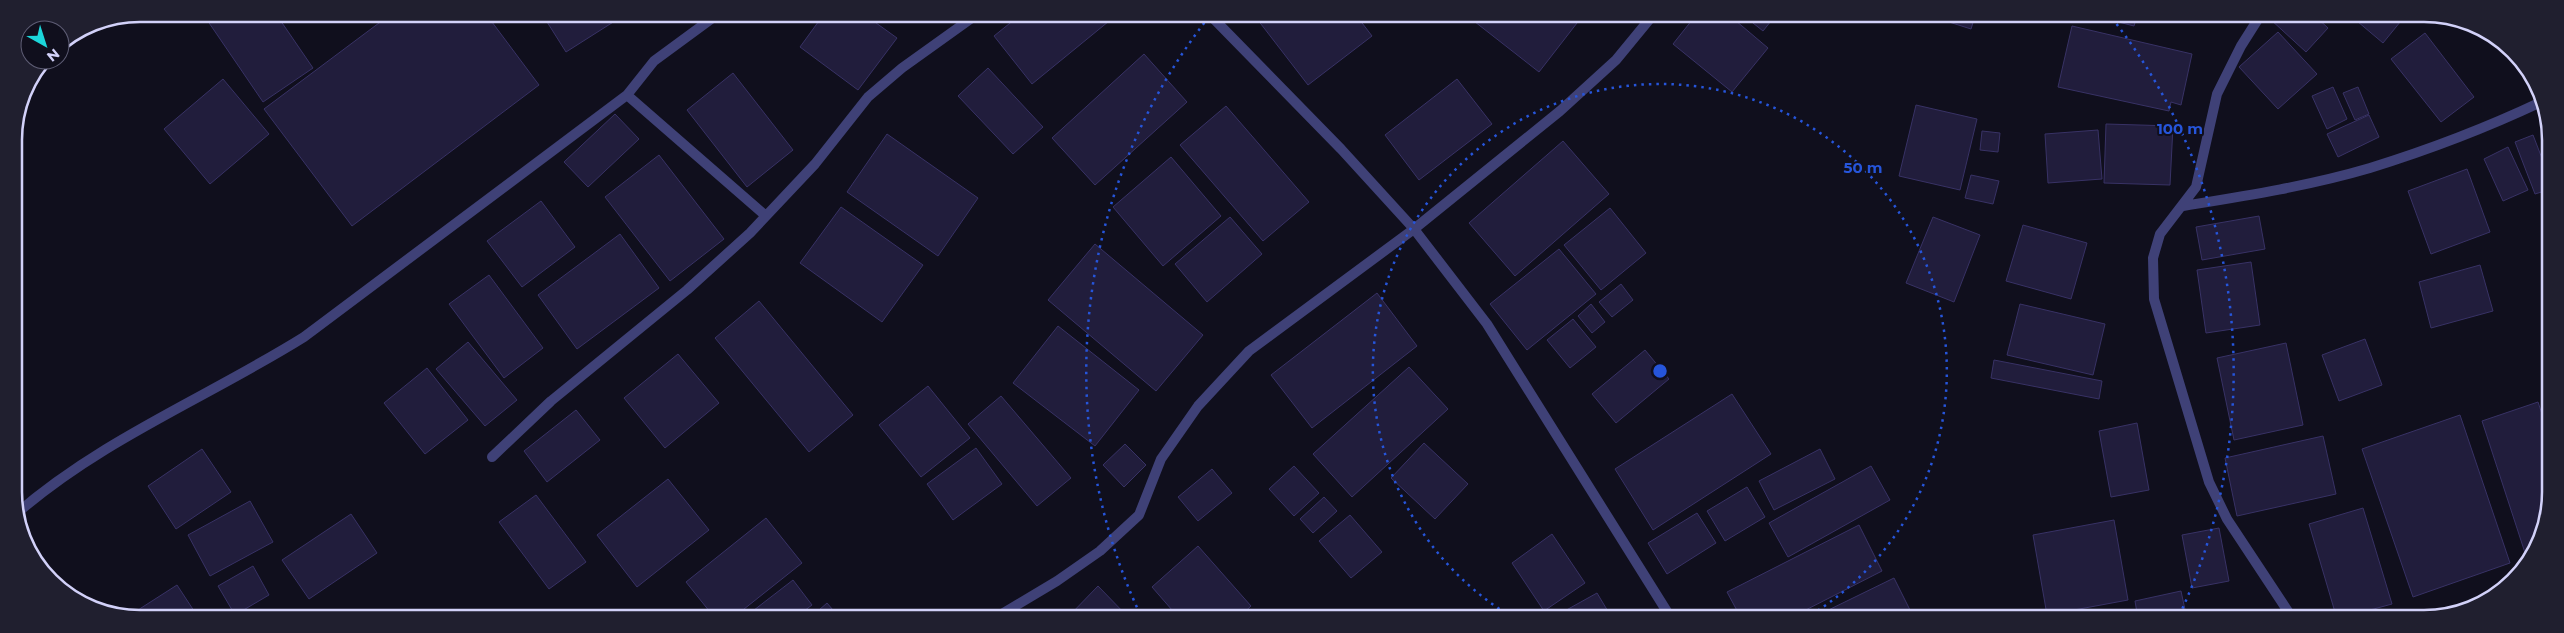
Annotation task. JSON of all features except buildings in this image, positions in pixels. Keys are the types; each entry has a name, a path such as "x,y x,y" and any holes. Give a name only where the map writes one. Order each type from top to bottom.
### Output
{"street":[{"path":"24,508 95,454 252,369 304,337 627,95 654,61 707,22"},
{"path":"492,458 551,402 694,284 766,216 815,164 868,96 902,68 966,22"},
{"path":"1217,22 1341,149 1414,229 1487,324 1666,610"},
{"path":"1009,610 1057,581 1100,551 1139,515 1161,459 1198,406 1249,351 1414,229 1560,111 1616,60 1647,22"},
{"path":"2256,22 2241,46 2217,94 2196,187 2160,234 2152,258 2154,299 2209,482 2227,519 2287,610"},
{"path":"627,95 766,216"},
{"path":"2183,206 2273,191 2369,168 2504,119 2536,105"}]}
